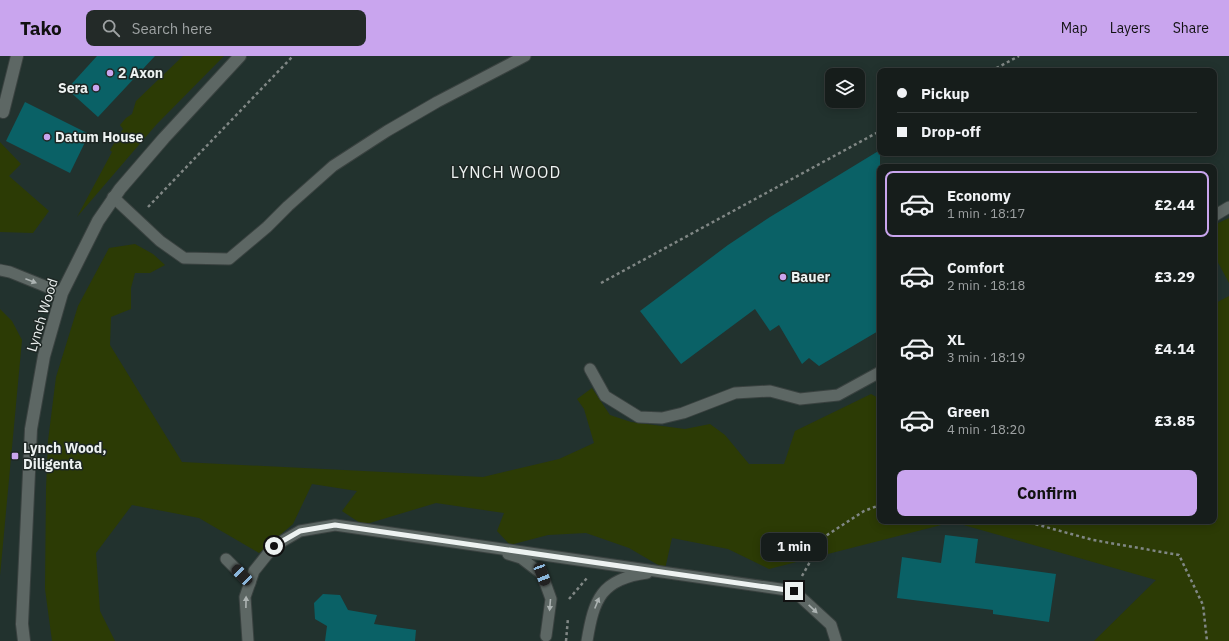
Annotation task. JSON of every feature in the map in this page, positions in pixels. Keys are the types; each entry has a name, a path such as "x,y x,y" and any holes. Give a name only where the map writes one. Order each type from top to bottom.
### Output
{"street":[{"path":"3,112 17,56"},
{"name":"Lynch Wood","path":"24,641 22,624 31,429 44,356 62,293 98,221 113,197 164,138 240,56"}],"lane":[{"path":"113,197 160,241 184,258 229,259 267,227 333,166 394,127 525,56"},
{"path":"1217,214 1229,207"},
{"path":"0,270 10,272 62,293"},
{"path":"590,369 605,396 638,417 662,418 683,413 735,393 770,391 800,399 838,395 877,374"},
{"path":"248,641 245,597 254,571 274,546 300,531 335,525 794,591 831,625 836,641"},
{"path":"487,546 521,558 542,574 552,599 546,636"},
{"path":"226,559 250,583"},
{"path":"587,641 591,618 599,596 613,582 636,574 661,572"}],"path":[{"path":"136,219 293,56"},
{"path":"997,68 1019,56"},
{"path":"601,283 877,133"},
{"path":"794,591 824,537 864,511 877,506"},
{"path":"1035,524 1092,540 1179,555 1203,605 1207,641"}],"shaded area":[{"path":"0,56 1229,56 1229,641 0,641"}],"green space":[{"path":"183,56 224,56 156,125 77,217 112,152 110,150 123,129 120,125 132,114 136,101"},
{"path":"0,142 21,164 9,176 49,211 33,233 0,232"},
{"path":"1229,218 1229,283 1217,261 1217,224"},
{"path":"135,244 153,254 165,265 150,273 135,273 131,288 131,309 111,317 110,345 182,462 483,477 559,459 594,443 584,409 577,399 592,388 610,415 631,422 685,429 710,424 725,435 749,464 784,464 795,431 871,394 877,397 877,524 945,524 769,569 728,549 672,538 665,569 629,548 586,533 548,535 510,545 497,531 504,513 436,503 363,525 342,511 357,491 312,484 293,524 259,553 199,518 132,505 96,553 100,611 115,641 52,641 45,589 46,489 48,441 56,377 78,306 109,248"},
{"path":"1229,296 1229,641 1094,641 1156,580 960,524 1217,524 1217,302"},
{"path":"0,309 12,321 22,340 0,576"}],"building":[{"name":"2 Axon","path":"97,56 155,56 98,117 67,89"},
{"name":"Datum House","path":"25,102 89,134 70,173 6,141"},
{"name":"Bauer","path":"877,152 877,156 880,156 880,164 877,164 877,332 819,366 809,358 802,364 779,325 770,331 755,309 681,364 640,311 728,245 770,217"},
{"path":"945,535 978,539 975,563 1056,574 1049,622 993,614 993,610 897,598 902,557 941,563"},
{"path":"323,594 340,595 348,610 377,615 374,624 416,630 415,641 325,641 327,626 315,619 314,603"}],"place":[{"name":"2 Axon","path":"110,73"},
{"name":"Sera","path":"96,88"},
{"name":"Datum House","path":"47,137"},
{"name":"Bauer","path":"783,277"},
{"name":"Lynch Wood, Diligenta","path":"15,456"}],"district":[{"name":"LYNCH WOOD","path":"506,172"}],"route":[{"path":"274,546 300,531 335,525 794,591"}]}
